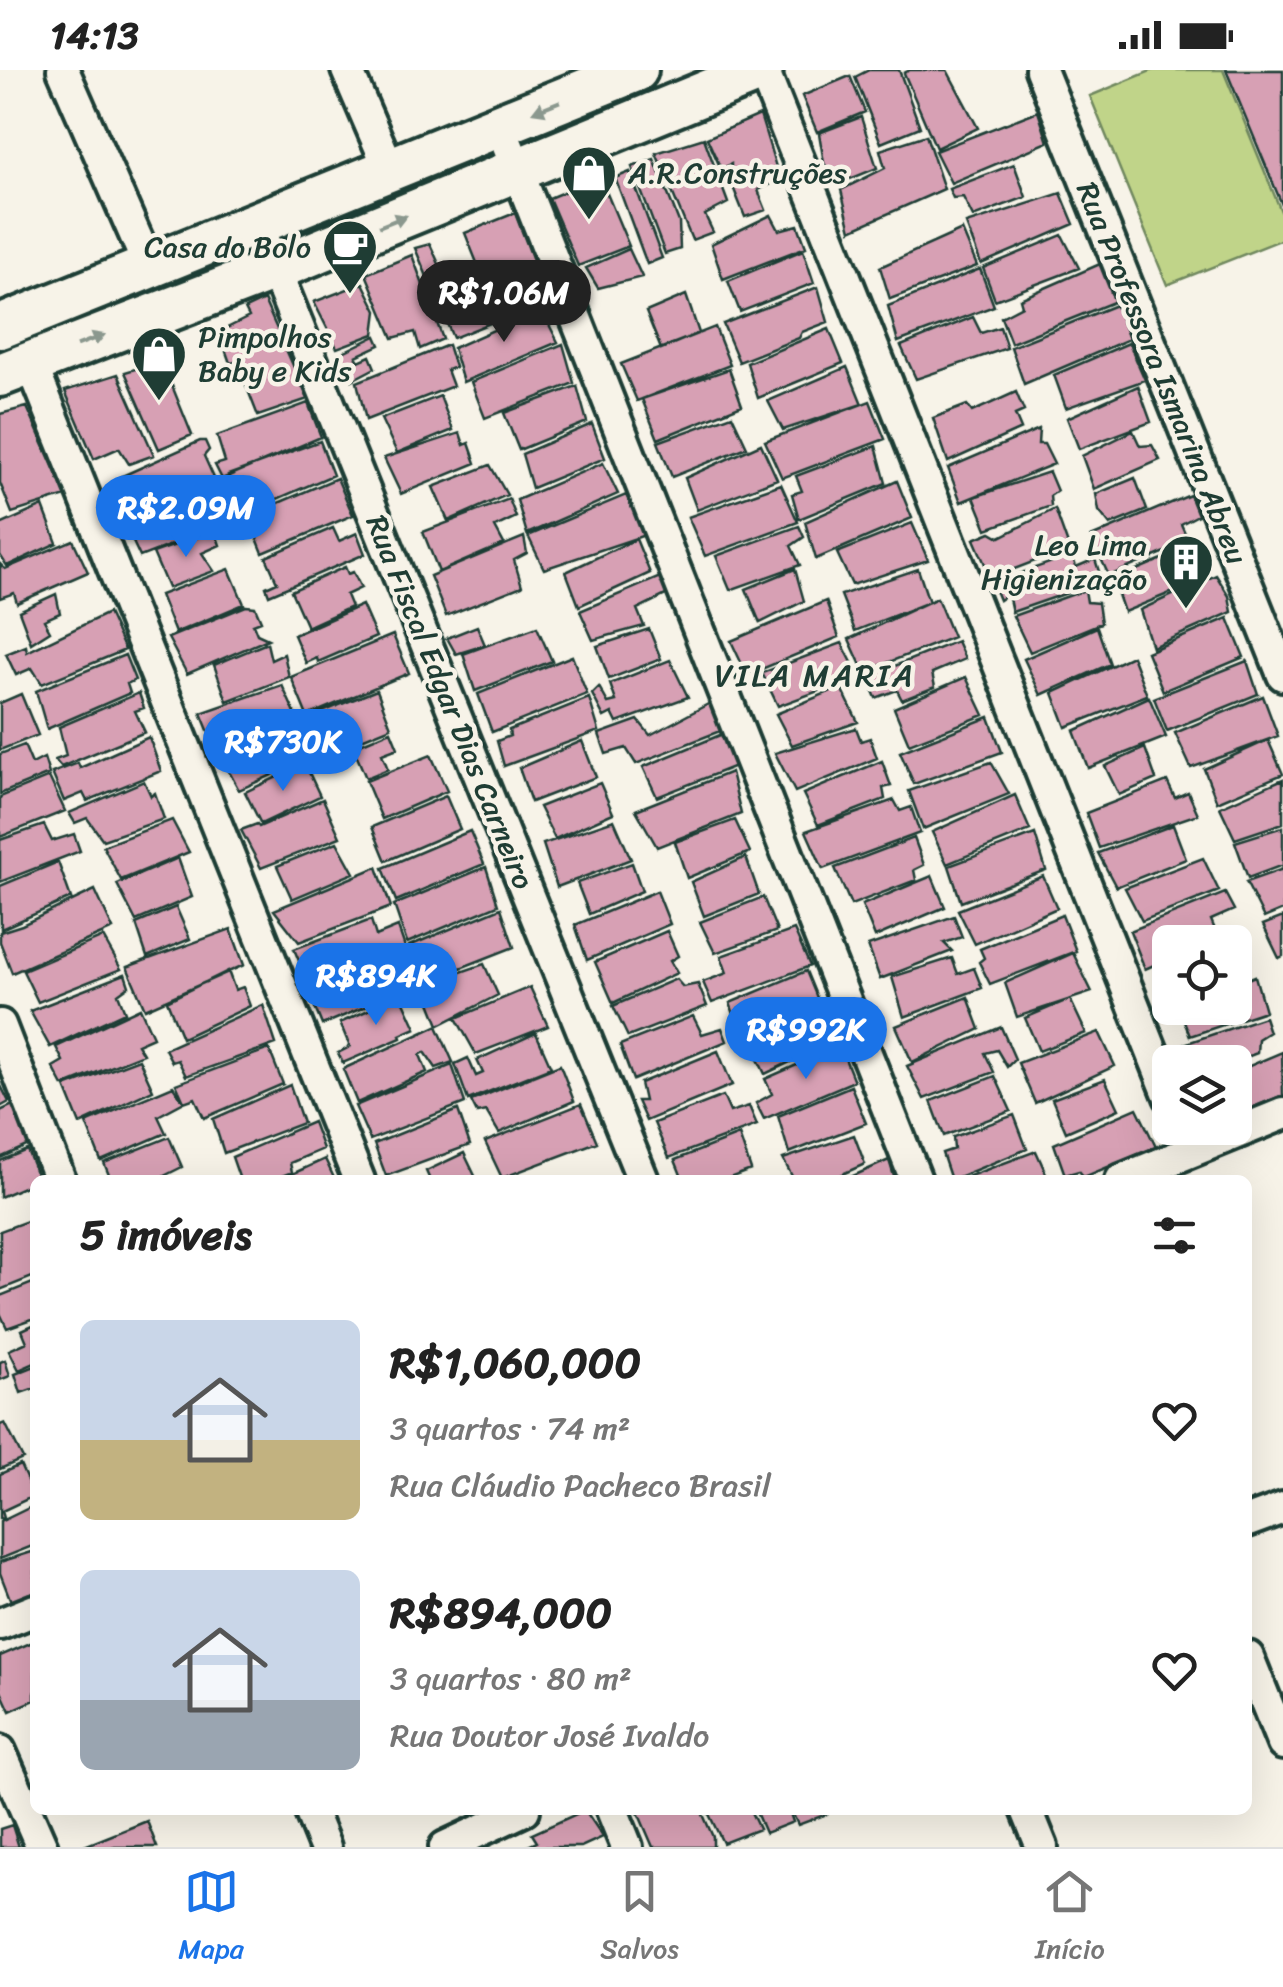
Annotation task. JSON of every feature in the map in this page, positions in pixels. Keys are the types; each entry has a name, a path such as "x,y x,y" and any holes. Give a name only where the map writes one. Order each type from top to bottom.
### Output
{"main road":[{"path":"16,369 762,70"},
{"path":"0,327 626,72"}],"street":[{"path":"63,70 150,269"},
{"path":"347,70 390,170"},
{"path":"762,70 1152,1052"},
{"name":"Rua Professora Ismarina Abreu","path":"1041,70 1283,676"},
{"path":"500,126 914,1175"},
{"name":"Rua Fiscal Edgar Dias Carneiro","path":"257,224 641,1175"},
{"path":"16,369 357,1175"},
{"path":"0,1025 58,1175"},
{"path":"1252,1122 1283,1114"},
{"path":"1128,1175 1179,1145"},
{"path":"1252,1520 1283,1508"},
{"path":"0,1624 30,1612"},
{"path":"1252,1668 1283,1744"},
{"path":"0,1752 8,1793 42,1847"},
{"path":"312,1815 325,1847"},
{"path":"444,1847 513,1815"},
{"path":"614,1815 626,1847"},
{"path":"1029,1815 1042,1847"}],"green space":[{"path":"1153,70 1223,70 1283,216 1283,239 1167,285 1090,96"}],"building":[{"path":"869,70 899,70 920,127 881,143 855,77"},
{"path":"947,70 978,128 936,148 904,73"},
{"path":"1226,70 1283,70 1283,207"},
{"path":"850,76 865,112 817,132 802,96"},
{"path":"1038,111 1048,142 951,183 935,151"},
{"path":"760,115 780,180 758,190 766,210 745,217 731,182 731,164 721,169 707,138"},
{"path":"861,117 877,168 838,184 824,163 819,133"},
{"path":"926,135 944,189 851,230 841,190 885,168 880,150"},
{"path":"704,138 728,203 705,215 713,232 692,240 656,153"},
{"path":"654,159 679,222 680,249 665,254 632,167"},
{"path":"1014,164 1026,197 973,217 963,197 953,198 949,189"},
{"path":"630,172 662,258 647,264 615,178"},
{"name":"A.R.Construções","path":"600,177 629,246 578,266 549,198"},
{"path":"1061,193 1074,224 981,264 966,224"},
{"path":"515,213 549,302 507,320 491,298 465,233"},
{"path":"771,215 779,230 798,225 806,247 723,279 711,244"},
{"path":"962,230 977,266 890,299 880,267"},
{"path":"1062,235 1079,268 995,300 983,268"},
{"path":"430,244 444,275 473,264 493,322 453,338 415,248"},
{"path":"629,249 642,277 598,288 586,268"},
{"path":"803,250 814,283 740,312 728,281"},
{"path":"412,255 443,339 420,349 415,332 393,338 366,274"},
{"path":"1100,264 1116,301 1011,343 1001,317 1022,306 1020,299"},
{"path":"980,269 994,306 898,342 888,306"},
{"path":"363,283 377,311 374,334 337,348 314,302"},
{"path":"818,287 828,322 739,362 723,324"},
{"path":"686,295 699,333 661,349 646,312"},
{"path":"264,300 308,399 258,416 237,362 230,363 219,332 249,317 245,309"},
{"path":"1116,305 1129,339 1024,384 1011,347"},
{"path":"541,309 558,342 463,382 453,348"},
{"path":"973,317 981,333 1000,327 1007,348 916,379 901,346"},
{"path":"715,327 730,365 637,401 621,364"},
{"path":"829,329 843,363 758,398 747,363"},
{"path":"376,336 380,345 356,356 359,361 370,356 375,368 352,380 341,353"},
{"path":"1129,343 1145,380 1066,408 1054,375"},
{"path":"563,344 574,383 485,418 471,382"},
{"path":"448,345 455,367 447,370 453,386 366,420 357,382"},
{"name":"Pimpolhos Baby e Kids","path":"162,361 192,435 159,449 125,372"},
{"path":"847,367 862,404 783,430 768,401"},
{"path":"729,369 742,405 658,439 642,399"},
{"path":"118,374 154,455 129,464 119,448 94,459 65,391"},
{"path":"577,386 587,422 519,450 504,413"},
{"path":"1138,386 1151,422 1079,449 1067,418"},
{"path":"1016,392 1024,411 1015,415 1021,429 948,462 933,418 967,405 972,412"},
{"path":"440,396 453,430 397,453 381,419"},
{"path":"870,401 885,439 782,478 765,441"},
{"path":"308,403 321,437 222,479 215,465 225,462 217,436"},
{"path":"27,407 66,496 12,513 0,483 0,414"},
{"path":"732,415 747,447 672,477 658,442"},
{"path":"592,424 605,458 532,488 522,454"},
{"path":"1039,429 1038,444 1044,444 1054,464 961,502 948,468"},
{"path":"1133,431 1140,446 1152,445 1160,460 1094,489 1082,456"},
{"path":"460,433 464,445 469,443 476,463 401,494 384,458"},
{"path":"205,441 209,450 204,456 214,478 134,512 120,477"},
{"path":"320,441 333,475 242,514 228,475"},
{"path":"761,444 777,479 697,510 685,478"},
{"path":"876,446 886,483 799,519 792,494 802,491 796,476"},
{"path":"603,463 618,494 527,534 517,500"},
{"path":"490,465 507,495 448,521 433,487"},
{"path":"1049,472 1057,491 1050,496 1051,506 987,529 974,497"},
{"path":"337,478 353,515 263,553 248,516"},
{"path":"1135,478 1147,510 1110,525 1099,511 1096,494"},
{"path":"897,481 912,518 816,559 805,522"},
{"path":"781,484 798,522 705,556 688,517"},
{"path":"198,490 215,528 140,557 133,542 145,537 133,515"},
{"path":"626,495 645,535 544,569 528,536"},
{"path":"1190,495 1198,515 1181,524 1189,542 1109,576 1091,537"},
{"path":"509,499 516,517 495,527 504,544 439,572 423,532"},
{"path":"43,506 57,543 7,566 0,555 0,525"},
{"path":"1055,509 1069,548 991,578 974,539 991,532 1000,537"},
{"path":"912,523 928,560 852,585 837,553"},
{"path":"799,526 804,537 791,546 800,565 730,590 716,556"},
{"path":"333,528 339,541 357,533 365,554 269,595 266,587 277,582 266,557"},
{"path":"215,531 220,545 202,553 214,571 168,588 153,553"},
{"path":"524,537 527,553 514,560 522,586 446,616 430,576"},
{"path":"636,539 650,573 579,606 566,572"},
{"path":"73,540 88,572 17,603 14,593 0,598 0,564 5,569"},
{"path":"1072,555 1076,567 1095,559 1102,581 1012,612 1008,594 999,600 992,583"},
{"path":"1167,557 1180,589 1124,612 1113,580"},
{"path":"345,567 348,574 353,572 361,588 346,595 351,607 307,627 291,591"},
{"path":"229,569 244,604 175,633 160,595"},
{"path":"795,569 804,601 760,623 746,589"},
{"path":"918,569 929,602 855,631 841,595"},
{"name":"Leo Lima Higienização","path":"1216,575 1229,596 1232,612 1152,647 1140,610"},
{"path":"660,577 668,594 637,609 644,626 593,640 580,611"},
{"path":"1085,590 1087,602 1098,603 1101,623 1030,652 1013,616"},
{"path":"56,594 60,613 44,620 50,631 31,643 19,611"},
{"path":"937,598 953,637 864,672 849,639"},
{"path":"826,601 839,637 747,675 731,641"},
{"path":"362,605 376,637 318,662 317,658 306,663 294,635"},
{"path":"246,606 255,607 261,621 253,624 257,634 268,639 187,674 168,638"},
{"path":"108,613 125,650 42,684 32,668 16,675 6,654 26,646 27,652"},
{"path":"1228,618 1244,657 1163,691 1147,652"},
{"path":"477,626 485,645 456,654 447,638"},
{"path":"537,627 552,661 475,691 463,654"},
{"path":"1097,627 1110,664 1041,695 1024,659"},
{"path":"649,629 661,659 609,679 597,646"},
{"path":"393,635 409,673 307,716 291,677"},
{"path":"957,641 965,659 932,673 935,687 902,700 897,690 876,698 867,677"},
{"path":"267,643 271,660 284,654 289,677 227,701 214,665"},
{"path":"842,643 859,676 778,706 762,673"},
{"path":"125,655 135,680 127,684 130,693 47,729 36,691"},
{"path":"572,656 587,694 492,732 478,694"},
{"path":"1132,656 1147,695 1066,727 1053,693"},
{"path":"670,660 688,697 617,723 612,713 604,717 592,694 599,687 608,703 616,701 610,684"},
{"path":"1247,661 1258,694 1167,731 1154,698"},
{"path":"966,677 984,715 909,744 894,708"},
{"path":"282,685 297,718 216,750 201,713"},
{"path":"841,687 858,722 792,745 776,714"},
{"path":"377,690 391,727 327,753 312,716"},
{"path":"139,693 144,708 135,711 145,732 61,767 55,760 66,756 59,727"},
{"path":"21,694 38,735 0,750 0,703"},
{"path":"1263,696 1278,736 1191,768 1175,733"},
{"path":"1149,697 1166,737 1088,768 1074,731"},
{"path":"589,698 599,731 504,766 497,741 510,736 509,730"},
{"path":"712,702 720,731 636,764 626,748 606,754 599,734 638,720 650,735"},
{"path":"989,717 1002,752 914,784 900,752"},
{"path":"289,726 303,761 239,790 219,753"},
{"path":"856,728 861,741 870,738 877,758 795,792 775,753"},
{"path":"391,731 398,748 382,754 388,769 366,778 353,747"},
{"path":"725,733 738,765 657,797 643,767"},
{"path":"149,737 161,771 87,801 83,793 64,801 52,773 78,763 80,768"},
{"path":"1268,740 1283,774 1217,802 1204,769"},
{"path":"582,741 596,777 531,802 519,768"},
{"path":"24,745 32,764 44,758 49,774 0,794 0,754"},
{"path":"1145,748 1156,779 1119,795 1105,766"},
{"path":"431,755 447,791 382,819 366,781"},
{"path":"882,761 891,786 883,788 885,799 818,825 803,794"},
{"path":"991,762 1009,794 923,829 909,791"},
{"path":"305,764 320,796 261,824 245,792"},
{"path":"731,772 741,814 657,847 636,810"},
{"path":"49,777 65,811 0,837 0,797"},
{"path":"1283,779 1283,823 1235,839 1220,807"},
{"path":"144,781 151,796 155,793 164,819 103,840 87,818 75,823 69,813"},
{"path":"1167,781 1175,798 1188,792 1198,814 1099,848 1086,813"},
{"path":"600,783 613,813 555,839 539,807"},
{"path":"1015,795 1030,830 947,864 932,832"},
{"path":"446,796 460,829 386,861 372,827"},
{"path":"323,799 340,837 261,868 241,830 257,824 259,827"},
{"path":"894,800 900,811 911,807 920,833 823,869 806,831"},
{"path":"172,820 189,852 121,880 103,846"},
{"path":"614,820 631,859 557,887 543,844"},
{"path":"735,820 750,852 687,878 675,842"},
{"path":"44,825 52,841 74,834 80,851 0,882 0,840"},
{"path":"1173,825 1186,859 1116,887 1098,853"},
{"path":"1283,827 1283,865 1248,878 1235,842"},
{"path":"470,831 484,864 396,901 383,868"},
{"path":"1035,834 1046,870 961,902 949,866"},
{"path":"914,838 924,865 914,870 916,880 851,905 835,868"},
{"path":"337,842 354,873 292,899 277,866"},
{"path":"746,857 759,894 704,916 691,882"},
{"path":"178,858 192,897 136,921 117,884"},
{"path":"1203,858 1219,891 1142,921 1125,888"},
{"path":"58,862 71,898 1,929 0,886"},
{"path":"632,863 642,891 589,914 577,883"},
{"path":"377,867 391,907 299,942 274,910"},
{"path":"486,867 498,905 407,943 394,905"},
{"path":"1283,869 1283,910 1264,918 1246,882"},
{"path":"932,876 945,907 875,937 862,905"},
{"path":"1043,876 1057,908 975,944 958,910"},
{"path":"95,890 113,929 12,973 0,932"},
{"path":"657,891 670,924 587,960 575,925"},
{"path":"1225,893 1234,910 1211,920 1213,925 1152,925 1152,966 1145,969 1130,931"},
{"path":"763,897 777,931 715,953 700,922"},
{"path":"176,907 190,939 147,957 136,924"},
{"path":"501,908 514,947 422,983 409,946"},
{"path":"1062,915 1076,951 990,984 979,962 984,958 980,949"},
{"path":"954,916 962,937 944,943 952,951 880,979 868,946"},
{"path":"1283,917 1283,956 1279,958 1263,925"},
{"path":"371,920 376,936 398,927 405,947 309,985 294,949"},
{"path":"231,929 244,965 145,1009 127,967"},
{"path":"794,930 810,966 712,1003 703,982 727,973 721,956"},
{"path":"667,931 678,956 670,961 677,973 613,1003 595,962"},
{"path":"103,937 121,969 38,1002 23,971"},
{"path":"1073,953 1092,992 1017,1017 1005,983"},
{"path":"388,958 400,992 322,1025 315,1008 333,998 328,982"},
{"path":"952,958 958,974 974,968 982,988 904,1017 892,977"},
{"path":"484,964 498,995 439,1025 423,985"},
{"path":"228,971 235,990 243,987 250,1006 182,1038 167,1001"},
{"path":"806,971 820,1005 742,1037 730,1003"},
{"path":"125,974 129,986 118,994 125,1012 50,1047 30,1011"},
{"path":"1255,976 1265,1011 1252,1015"},
{"path":"676,979 683,987 698,984 707,1006 628,1037 613,1006"},
{"path":"530,987 548,1026 476,1054 456,1018"},
{"path":"401,995 416,1028 343,1063 338,1053 350,1047 340,1023"},
{"path":"968,997 980,1029 912,1062 896,1026"},
{"path":"1070,999 1086,1033 1039,1051 1025,1018"},
{"path":"263,1005 276,1044 186,1076 178,1060 172,1062 165,1049"},
{"path":"140,1008 153,1037 137,1044 143,1054 63,1086 53,1067 63,1061 56,1047"},
{"path":"816,1012 828,1044 765,1074 747,1036"},
{"path":"693,1016 702,1034 722,1028 727,1041 633,1080 620,1045"},
{"path":"1264,1017 1269,1032 1258,1039 1257,1053 1252,1055 1252,1045 1184,1044 1240,1025 1252,1025 1252,1021"},
{"path":"1186,1025 1223,1025 1190,1036"},
{"path":"437,1026 453,1062 436,1068 425,1052 420,1055 427,1072 357,1103 343,1069"},
{"path":"1001,1027 1015,1059 1007,1067 997,1050 985,1053 994,1072 924,1099 907,1066"},
{"path":"1099,1032 1115,1066 1035,1103 1018,1063"},
{"path":"536,1033 551,1067 468,1100 455,1064 468,1058 476,1076 483,1073 477,1060"},
{"path":"840,1046 854,1081 764,1119 756,1103 772,1094 765,1079"},
{"path":"269,1049 283,1084 204,1118 195,1098 184,1102 176,1084"},
{"path":"718,1051 732,1085 646,1121 637,1101 644,1101 640,1083"},
{"path":"1282,1052 1283,1095 1252,1108 1252,1065"},
{"path":"139,1059 153,1090 80,1124 65,1087"},
{"path":"452,1065 465,1103 370,1140 355,1106"},
{"path":"560,1065 574,1101 499,1133 486,1111 477,1113 471,1101"},
{"path":"995,1076 1011,1111 944,1136 931,1101"},
{"path":"1105,1079 1119,1109 1066,1132 1052,1099"},
{"path":"0,1084 9,1102 0,1107"},
{"path":"290,1085 303,1123 224,1153 213,1119"},
{"path":"173,1086 184,1102 158,1116 166,1133 101,1161 86,1123"},
{"path":"851,1086 866,1123 789,1153 778,1116"},
{"path":"723,1096 730,1112 749,1106 757,1125 669,1158 654,1123"},
{"path":"15,1104 31,1144 0,1158 0,1111"},
{"path":"581,1104 597,1142 510,1175 501,1175 485,1142"},
{"path":"1137,1108 1156,1147 1089,1175 1079,1171 1065,1175 1054,1144"},
{"path":"458,1110 470,1145 386,1175 374,1144"},
{"path":"1014,1115 1027,1149 963,1175 949,1175 942,1153 954,1149 953,1137"},
{"path":"313,1122 323,1149 290,1163 292,1172 284,1175 238,1175 232,1157"},
{"path":"739,1135 751,1170 738,1175 681,1175 675,1160"},
{"path":"854,1135 865,1164 840,1175 791,1175 783,1159"},
{"path":"169,1137 182,1167 166,1175 109,1175 104,1163"},
{"path":"27,1150 37,1175 30,1175 30,1184 0,1197 0,1161"},
{"path":"1036,1151 1047,1175 972,1175"},
{"path":"464,1153 475,1175 428,1175 426,1171"},
{"path":"325,1159 333,1175 290,1175"},
{"path":"889,1160 894,1175 855,1175"},
{"path":"30,1220 30,1278 0,1290 0,1231"},
{"path":"30,1284 30,1320 7,1328 0,1313 0,1296"},
{"path":"30,1326 30,1365 19,1370 9,1350 27,1342 22,1330"},
{"path":"5,1360 10,1376 0,1380 0,1362"},
{"path":"30,1368 30,1390 21,1393 15,1374"},
{"path":"5,1423 23,1459 0,1469 0,1425"},
{"path":"20,1465 30,1487 30,1498 2,1511 4,1518 0,1519 0,1474"},
{"path":"30,1507 30,1547 0,1559 0,1522"},
{"path":"30,1553 30,1597 12,1604 0,1573 0,1562"},
{"path":"30,1643 30,1702 10,1711 0,1689 0,1656"},
{"path":"574,1815 588,1815 603,1837 581,1847 526,1847 537,1842 532,1834"},
{"path":"639,1815 703,1815 713,1837 713,1847 653,1847"},
{"path":"709,1815 752,1815 759,1829 723,1843"},
{"path":"757,1815 791,1815 793,1822 765,1833"},
{"path":"793,1815 824,1815 798,1825"},
{"path":"147,1821 157,1847 82,1847"},
{"path":"12,1825 19,1847 0,1847 0,1829"}],"place":[{"name":"A.R.Construções","path":"589,222"},
{"name":"Casa do Bolo","path":"350,296"},
{"name":"Pimpolhos Baby e Kids","path":"159,403"},
{"name":"Leo Lima Higienização","path":"1186,611"}],"district":[{"name":"VILA MARIA","path":"815,675"}]}
